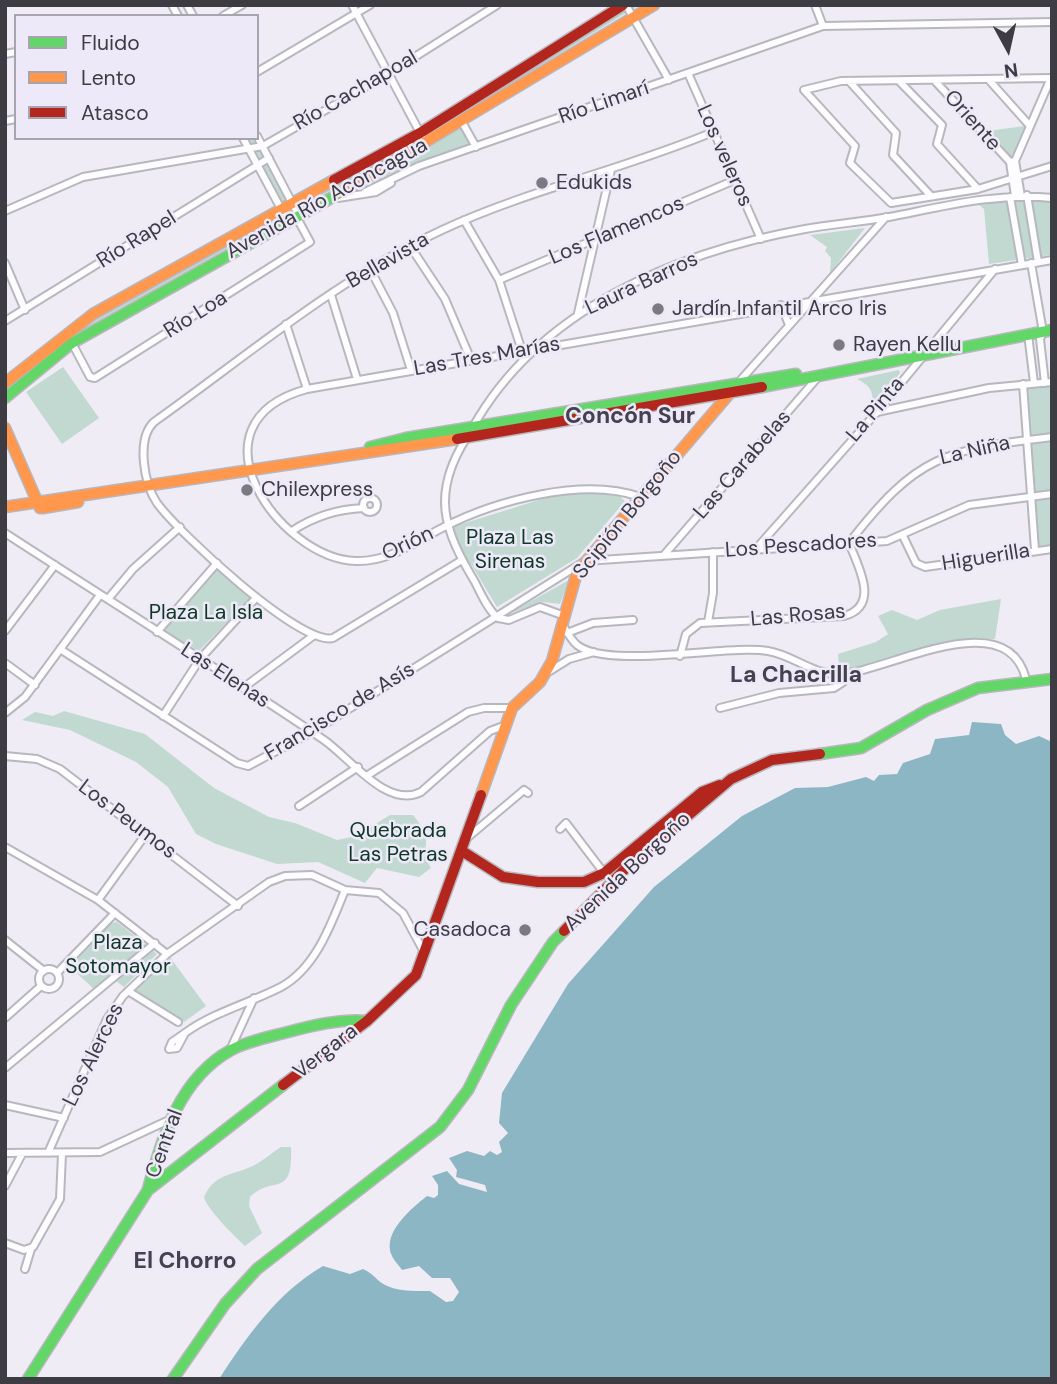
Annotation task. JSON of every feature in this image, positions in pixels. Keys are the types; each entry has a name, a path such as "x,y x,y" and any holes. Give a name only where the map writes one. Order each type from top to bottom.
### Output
{"street":[{"path":"226,14 242,5"},
{"path":"352,5 426,144"},
{"path":"259,71 370,5"},
{"name":"Río Cachapoal","path":"5,211 83,177 262,146 388,74 497,5"},
{"path":"625,5 669,80"},
{"name":"Avenida Río Aconcagua","path":"5,383 93,314 420,133 625,5"},
{"name":"Avenida Río Aconcagua","path":"5,398 72,343 330,200 654,5"},
{"path":"815,5 823,26"},
{"name":"Río Limarí","path":"330,200 365,192 419,166 823,26 1052,22"},
{"name":"Los veleros","path":"688,73 761,239"},
{"path":"877,412 1023,384 1049,382 1040,335 1034,263 1018,196 1015,179 1012,162 1051,78 849,81 826,83 804,90 855,146 850,163 891,203 978,189 1015,179 1052,166"},
{"path":"989,79 1030,126"},
{"name":"Oriente","path":"935,80 1012,162"},
{"path":"849,81 895,131 897,139 892,147 893,155 931,197"},
{"path":"900,81 942,125 938,146 978,189"},
{"path":"462,122 476,147"},
{"name":"Bellavista","path":"151,487 142,446 150,425 286,324 370,269 464,220 713,132"},
{"path":"244,140 282,211 295,219"},
{"path":"259,140 293,205 295,219"},
{"name":"Río Rapel","path":"5,321 269,159"},
{"path":"578,313 611,170"},
{"name":"Los Flamencos","path":"499,280 735,180"},
{"path":"1018,196 1022,265"},
{"name":"Laura Barros","path":"495,616 462,560 446,526 449,481 466,438 495,395 537,349 578,313 632,284 677,265 761,239 1018,196 1052,198"},
{"name":"Scipión Borgoño","path":"546,675 556,647 570,586 585,561 886,217"},
{"name":"Río Loa","path":"72,343 90,377 95,378 310,242 295,219"},
{"path":"464,220 499,280 522,351"},
{"path":"410,246 445,299 471,360"},
{"name":"Las Tres Marías","path":"249,471 247,441 255,420 275,401 307,389 812,299 1052,260"},
{"path":"5,263 25,310"},
{"path":"370,269 393,313 411,370"},
{"name":"La Pinta","path":"755,550 877,412 995,269"},
{"path":"331,295 357,379"},
{"path":"780,305 789,325"},
{"path":"286,324 307,389"},
{"path":"5,508 466,438 730,393 821,373 1040,335"},
{"path":"1034,383 1040,335"},
{"path":"347,454 407,438 739,382 821,373"},
{"name":"Las Carabelas","path":"664,555 821,373"},
{"path":"1023,384 1035,550"},
{"path":"5,428 38,505"},
{"name":"La Niña","path":"849,542 903,481 929,462 958,451 1052,437"},
{"name":"Orión","path":"249,471 269,504 292,531 322,553 357,561 390,555 446,526 498,507 565,491 607,488 640,497"},
{"path":"151,487 158,503 216,563 256,598 313,636 333,638 462,560"},
{"name":"Los Pescadores","path":"585,561 887,541 903,536 936,517 969,505 1052,494"},
{"path":"5,514 38,505"},
{"path":"292,531 309,520 326,514 364,508"},
{"path":"108,599 133,569 180,527"},
{"name":"Las Elenas","path":"5,533 312,732 391,795 416,794 490,731 506,724"},
{"name":"Higuerilla","path":"903,536 913,559 921,567 1052,549"},
{"name":"Las Rosas","path":"708,622 844,616 855,612 862,604 865,593 849,542"},
{"path":"680,656 689,630 708,622 713,593 713,552"},
{"name":"Francisco de Asís","path":"60,649 242,766 253,765 312,732 585,561"},
{"path":"156,632 216,563"},
{"path":"5,631 55,565"},
{"path":"5,713 35,685 100,595"},
{"path":"163,716 200,659 256,598"},
{"path":"495,616 509,620 540,607 562,618 567,633 577,645 596,652"},
{"path":"567,633 593,623 633,620"},
{"path":"243,688 313,636"},
{"path":"546,675 569,659 596,652 680,656 767,650 829,674 845,674 942,646 975,643 1009,653 1019,662 1027,680"},
{"path":"5,663 35,685"},
{"path":"720,708 779,693 834,688 843,682 845,674"},
{"name":"Vergara","path":"28,1379 148,1189 367,1021 410,984 426,954 512,708 546,675"},
{"name":"Avenida Borgoño","path":"173,1379 225,1304 257,1269 440,1126 468,1090 510,1005 553,942 626,869 724,784 747,769 772,760 861,748 953,697 991,685 1052,679"},
{"path":"369,775 468,712 484,708 512,708"},
{"name":"Los Peumos","path":"5,756 27,757 53,765 238,906"},
{"path":"299,806 358,767"},
{"path":"462,852 492,873 515,879 577,883 604,873 702,792 724,784"},
{"path":"467,838 524,790 528,793"},
{"path":"560,829 566,823 604,873"},
{"path":"99,900 146,834"},
{"path":"5,848 99,900 167,954"},
{"name":"Los Alerces","path":"48,1153 107,1020 128,991 167,954 269,882 291,875 313,876 345,890 379,893 403,913 426,954"},
{"path":"185,1033 283,986 307,964 322,943 345,890"},
{"path":"57,973 115,913"},
{"path":"5,940 44,971 57,973"},
{"path":"5,1068 155,943"},
{"path":"41,986 39,978 44,971"},
{"path":"41,986 50,989 55,987 59,982 57,973"},
{"path":"5,1018 41,986"},
{"path":"128,991 178,1022"},
{"path":"230,1050 254,998"},
{"name":"Central","path":"148,1189 171,1119 193,1084 230,1050 330,1021 367,1021"},
{"path":"5,1105 64,1118"},
{"path":"5,1153 62,1154 108,1150 171,1119"},
{"path":"5,1186 22,1154"},
{"path":"25,1269 31,1249 60,1199 62,1154"},
{"path":"5,1243 18,1249 31,1249"}],"green space":[{"path":"631,5 639,5 422,139 92,325 5,395 5,388 92,320 420,137"},
{"path":"1025,126 1013,159 987,131"},
{"path":"462,127 470,146 400,172 369,188 354,188"},
{"path":"247,140 254,140 286,200 280,203"},
{"path":"1018,199 1051,202 1050,255 989,264 984,209 979,205"},
{"path":"865,228 830,273 831,258 825,251 827,247 810,235"},
{"path":"63,367 99,418 62,444 26,392"},
{"path":"899,370 900,373 872,408 870,390 857,379"},
{"path":"1052,384 1052,545 1038,546 1026,386"},
{"name":"Plaza Las Sirenas","path":"583,492 617,494 625,501 577,558 497,607 471,564 467,563 449,528 545,498"},
{"name":"Plaza La Isla","path":"216,569 250,598 199,651 164,631"},
{"path":"569,580 560,604 543,602 508,614"},
{"path":"1001,599 995,639 943,642 858,668 844,671 839,667 838,654 876,642 888,634 878,616 892,610 917,620 940,610"},
{"name":"Quebrada Las Petras","path":"64,711 145,734 214,788 269,817 295,823 337,840 356,836 390,815 413,815 425,834 424,856 431,868 419,877 377,868 365,883 318,862 277,864 216,844 196,834 168,787 136,762 70,730 22,720 35,712 53,716"},
{"name":"Plaza Sotomayor","path":"117,922 157,954 124,987 116,981 108,987 103,983 95,990 70,967 111,923"},
{"path":"169,956 206,1006 184,1022 134,989"},
{"path":"281,1147 291,1147 289,1174 280,1183 259,1190 250,1197 249,1206 262,1233 245,1246 215,1215 204,1197 217,1180 253,1166"}],"water":[{"path":"972,722 1001,724 1005,735 1016,744 1039,736 1052,742 1052,1379 219,1379 265,1316 291,1289 323,1266 350,1274 363,1269 390,1287 407,1291 430,1291 446,1302 453,1301 459,1292 450,1278 432,1278 419,1266 402,1270 393,1258 390,1247 394,1230 406,1214 427,1196 434,1198 438,1195 438,1185 432,1176 447,1171 459,1184 487,1192 485,1185 456,1177 457,1170 449,1158 467,1151 484,1156 490,1151 497,1155 502,1152 499,1142 508,1133 499,1123 502,1093 568,984 654,887 742,816 795,788 828,787 866,777 874,781 879,775 897,774 903,763 930,754 935,739 969,735"}],"traffic: fast":[{"path":"5,398 72,343 340,193"},
{"path":"762,387 1052,330"},
{"path":"370,447 406,438 796,374"},
{"path":"820,754 861,748 927,710 978,688 1052,679"},
{"path":"173,1379 225,1304 257,1269 440,1127 468,1090 511,1005 553,942 564,931"},
{"path":"148,1189 176,1110 198,1076 213,1062 231,1050 251,1042 307,1027 367,1021"},
{"path":"28,1379 148,1190 283,1085"}],"traffic: slow":[{"path":"340,193 654,5"},
{"path":"5,383 93,314 334,180"},
{"path":"481,795 512,708 540,682 552,661 577,572 730,393"},
{"path":"5,428 40,508"},
{"path":"5,507 457,439"},
{"path":"43,508 78,502"}],"traffic: jam":[{"path":"334,180 420,133 623,5"},
{"path":"457,439 762,387"},
{"path":"564,931 626,868 731,779 772,760 820,754"},
{"path":"462,851 503,877 538,882 584,882 604,873 702,792 720,785"},
{"path":"283,1085 367,1021 416,975 481,795"}],"place":[{"name":"Edukids","path":"542,183"},
{"name":"Jardín Infantil Arco Iris","path":"658,309"},
{"name":"Rayen Kellu","path":"839,345"},
{"name":"Chilexpress","path":"247,490"},
{"name":"Casadoca","path":"525,930"}],"district":[{"name":"Concón Sur","path":"630,417"},
{"name":"La Chacrilla","path":"796,676"},
{"name":"El Chorro","path":"185,1262"}]}
